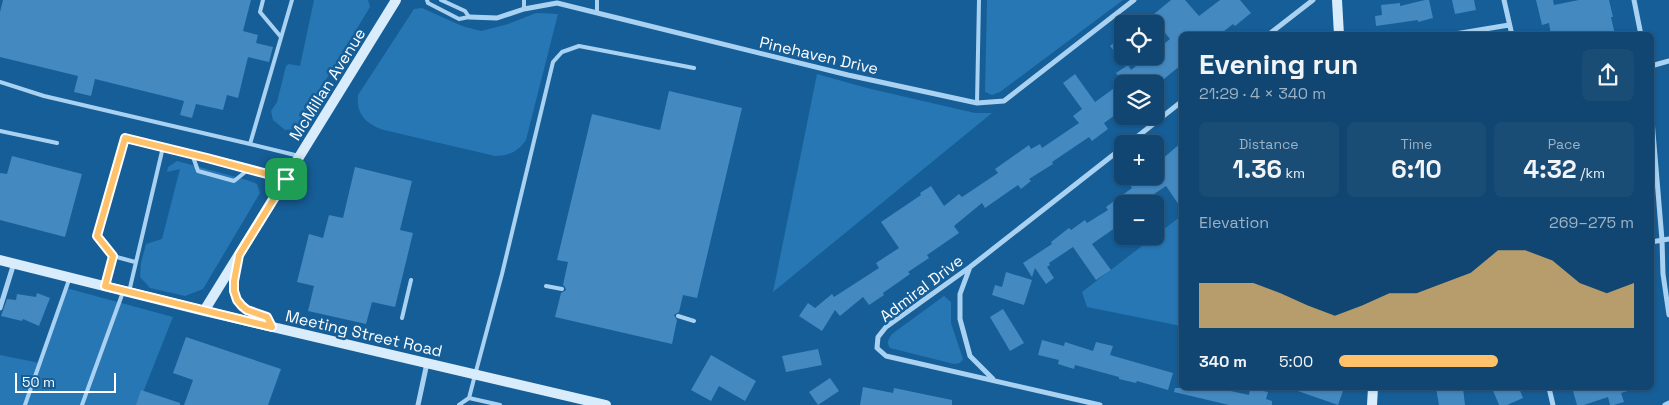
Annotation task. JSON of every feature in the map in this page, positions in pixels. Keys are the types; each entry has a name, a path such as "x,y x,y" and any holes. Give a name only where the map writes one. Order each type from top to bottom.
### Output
{"street":[{"name":"McMillan Avenue","path":"204,311 396,0"},
{"name":"Pinehaven Drive","path":"469,17 497,18 524,9 557,3 848,75 977,103 1004,101 1134,0"},
{"path":"1272,32 1313,0"},
{"path":"1338,0 1339,32"},
{"path":"1504,0 1511,32"},
{"path":"1634,0 1640,32"},
{"path":"1470,32 1510,26"},
{"path":"1654,65 1669,61"},
{"path":"1139,135 1179,104"},
{"path":"1654,144 1663,274 1669,315"},
{"name":"Admiral Drive","path":"1100,405 886,356 877,348 878,337 886,327 970,267 1114,154"},
{"path":"1654,241 1669,239"},
{"path":"239,255 234,291 237,300 247,310 267,317 272,327"},
{"name":"Meeting Street Road","path":"0,260 204,311 606,405"},
{"path":"0,308 14,263"},
{"path":"970,267 960,294 960,318 970,356 993,380"},
{"path":"418,405 428,363"},
{"path":"1372,405 1373,390"},
{"path":"1549,390 1553,405"},
{"path":"1665,405 1669,403"}],"lane":[{"path":"264,0 260,12 281,37"},
{"path":"250,144 292,0"},
{"path":"427,0 428,3 460,19 469,17 465,11 441,0"},
{"path":"524,0 524,9"},
{"path":"597,0 597,13"},
{"path":"977,103 979,0"},
{"path":"459,405 469,398 502,274 553,62 562,52 579,46 694,68"},
{"path":"0,82 44,96 300,157"},
{"path":"0,131 57,143"},
{"path":"135,262 113,256 97,236 125,138 286,179"},
{"path":"82,405 126,291 163,147"},
{"path":"192,154 198,171 234,180 249,170"},
{"path":"105,286 113,256"},
{"path":"25,405 70,277"},
{"path":"402,318 411,280"},
{"path":"546,286 562,289"},
{"path":"678,316 694,320"},
{"path":"469,398 500,405"}],"shaded area":[{"path":"314,0 368,0 370,7 296,129 285,130 273,120 271,111 277,102 286,66 289,64 300,66"},
{"path":"987,0 1123,0 1000,92 992,95 985,92"},
{"path":"422,8 462,26 481,31 508,24 536,13 558,14 526,140 516,150 509,154 495,156 384,130 372,125 361,113 358,95 414,9"},
{"path":"817,74 867,88 975,113 992,113 773,292"},
{"path":"177,161 247,180 257,184 260,193 203,289 185,296 150,288 140,277 141,263 146,244 162,239 180,169 167,172 168,167"},
{"path":"1179,218 1179,326 1087,307 1082,292 1143,245 1164,245 1164,229"},
{"path":"66,288 173,317 138,405 0,405 0,355 40,363"},
{"path":"944,296 951,302 951,323 963,359 960,363 954,364 890,348 888,341 892,334"}],"building":[{"path":"3,0 251,0 243,31 258,35 256,43 273,47 269,62 248,57 238,98 227,95 223,110 196,104 192,118 180,115 184,101 95,79 91,96 74,92 78,76 0,57 0,12"},
{"path":"1171,0 1185,0 1199,16 1220,0 1240,0 1251,13 1235,26 1233,24 1223,32 1179,32 1179,67 1164,79 1164,75 1118,75 1116,73 1128,65 1131,70 1137,65 1164,65 1164,44 1170,39 1164,32 1164,15 1153,15"},
{"path":"1429,0 1433,18 1418,22 1418,20 1376,26 1375,16 1382,15 1381,5 1400,3 1400,6"},
{"path":"1452,0 1474,0 1476,10 1455,14"},
{"path":"1536,0 1553,0 1554,5 1579,0 1609,0 1614,32 1550,32 1549,23 1542,25"},
{"path":"1114,43 1114,51 1110,46"},
{"path":"1075,74 1095,102 1113,89 1114,116 1104,123 1108,129 1092,141 1089,137 1052,162 1053,164 1029,179 1031,181 1021,189 1018,185 985,208 982,203 954,226 959,233 927,255 929,258 908,272 910,274 869,305 863,297 840,316 835,310 822,331 799,316 808,303 815,308 832,294 834,297 879,268 876,263 899,248 881,222 921,195 920,193 931,186 944,206 959,194 962,197 998,173 995,169 1029,145 1031,149 1040,144 1042,148 1079,123 1073,116 1082,109 1063,83"},
{"path":"669,91 742,108 697,298 683,295 679,312 674,315 677,320 672,344 555,317 561,293 566,290 563,285 568,262 557,260 592,114 660,130"},
{"path":"1179,145 1179,205 1166,186 1152,195 1122,195 1132,188 1130,185 1164,185 1164,157"},
{"path":"12,156 82,174 65,237 0,220 0,173 7,174"},
{"path":"355,167 412,181 400,230 413,233 395,307 372,302 366,324 308,311 314,286 297,282 309,234 323,238 329,215 343,218"},
{"path":"1114,201 1114,229 1092,244 1111,270 1096,280 1073,247 1049,263 1050,265 1047,267 1054,278 1046,284 1035,268 1032,277 1023,263 1052,244 1051,242 1069,228 1071,230 1085,220 1087,223 1108,210 1106,207"},
{"path":"1006,272 1032,280 1024,305 992,295 995,285 1002,287"},
{"path":"37,293 50,298 39,326 23,319 22,321 1,316 7,299 16,300 17,294 36,297"},
{"path":"1003,309 1024,343 1010,351 990,317"},
{"path":"186,337 281,369 268,405 184,405 193,380 173,373"},
{"path":"1042,340 1064,346 1065,342 1093,351 1096,342 1113,346 1110,355 1173,373 1168,390 1137,381 1136,383 1119,379 1119,377 1075,365 1074,369 1058,364 1059,360 1038,355"},
{"path":"818,349 822,365 786,372 782,356"},
{"path":"711,355 756,381 745,401 719,386 711,401 691,390"},
{"path":"830,378 839,391 818,405 809,392"},
{"path":"863,387 893,393 894,388 952,400 952,405 860,405"},
{"path":"1175,388 1179,388 1179,390 1226,390 1249,395 1250,390 1259,390 1268,392 1266,399 1272,401 1272,405 1229,405 1174,392"},
{"path":"141,390 180,403 180,405 136,405"},
{"path":"1295,390 1343,390 1338,405"},
{"path":"1436,390 1463,390 1465,405 1439,405"},
{"path":"1493,390 1520,390 1523,398 1507,405 1499,405"},
{"path":"1631,390 1621,393 1624,402 1614,405 1610,405 1608,397 1584,405 1577,405 1573,391"}],"route":[{"path":"125,138 286,179 239,255 234,281 234,291 237,300 247,310 267,317 272,327 105,286 113,256 97,236 125,138"}]}
